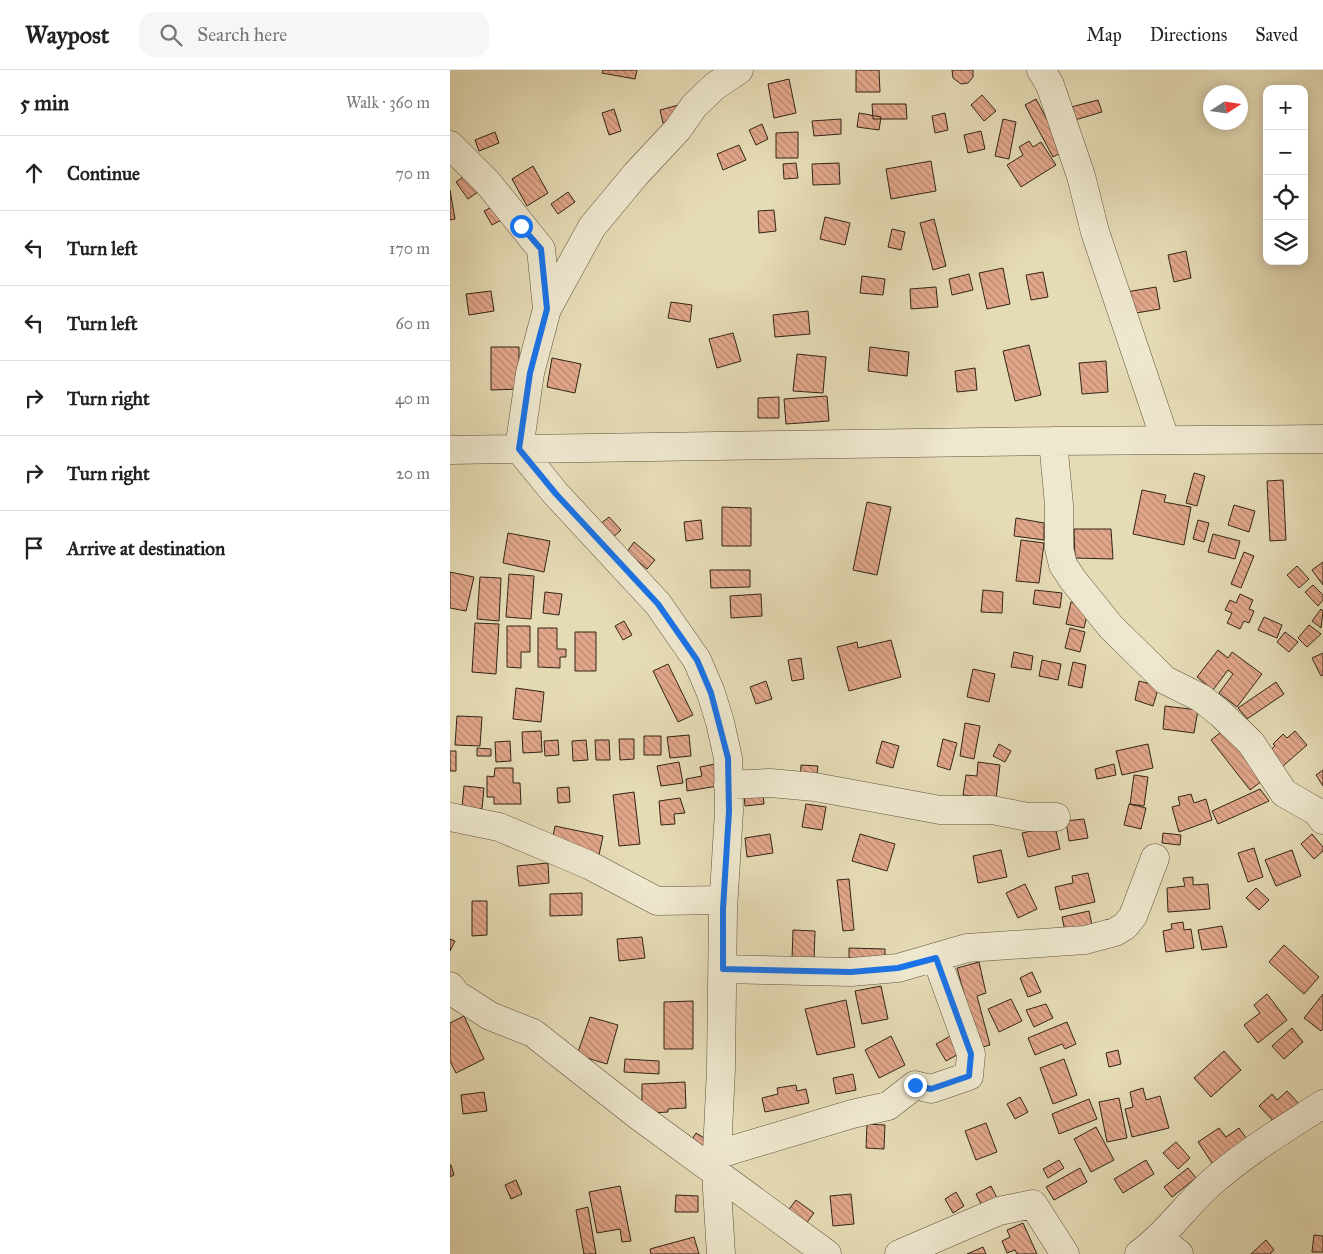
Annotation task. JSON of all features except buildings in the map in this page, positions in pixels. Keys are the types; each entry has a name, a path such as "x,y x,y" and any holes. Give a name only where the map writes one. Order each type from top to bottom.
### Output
{"street":[{"path":"721,1254 718,1164 723,900 729,811 728,758 720,722 711,693 697,660 658,604 556,494 519,449 530,373 547,309 592,227 636,174 678,129 694,106 715,86 739,70"},
{"path":"1040,70 1050,85 1081,176 1095,232 1165,439"},
{"path":"450,145 488,183 541,249 547,309"},
{"path":"450,450 1165,439 1323,439"},
{"path":"1053,441 1059,504 1059,548 1063,565 1072,580 1111,627 1165,680 1201,698 1221,714 1251,743 1284,793 1317,812 1323,820"},
{"path":"728,785 770,783 815,787 940,810 992,810 1028,817 1056,817"},
{"path":"450,817 499,827 589,865 657,901 723,900"},
{"path":"723,969 851,972 898,968 967,948 1085,940 1115,932 1125,926 1133,916 1155,858"},
{"path":"718,1164 852,1114 888,1106 915,1085 931,1089 969,1076 971,1054 936,958"},
{"path":"450,986 456,994 490,1016 533,1033 718,1164 827,1254"},
{"path":"1159,1249 1210,1183 1270,1138 1323,1104"},
{"path":"899,1254 1000,1211 1033,1204 1064,1254"}],"route":[{"path":"521,226 541,249 547,309 530,373 519,449 556,494 624,565 658,604 697,660 711,693 720,722 728,758 729,811 723,909 723,969 851,972 898,968 936,958 971,1054 969,1076 931,1089 915,1085"}]}
